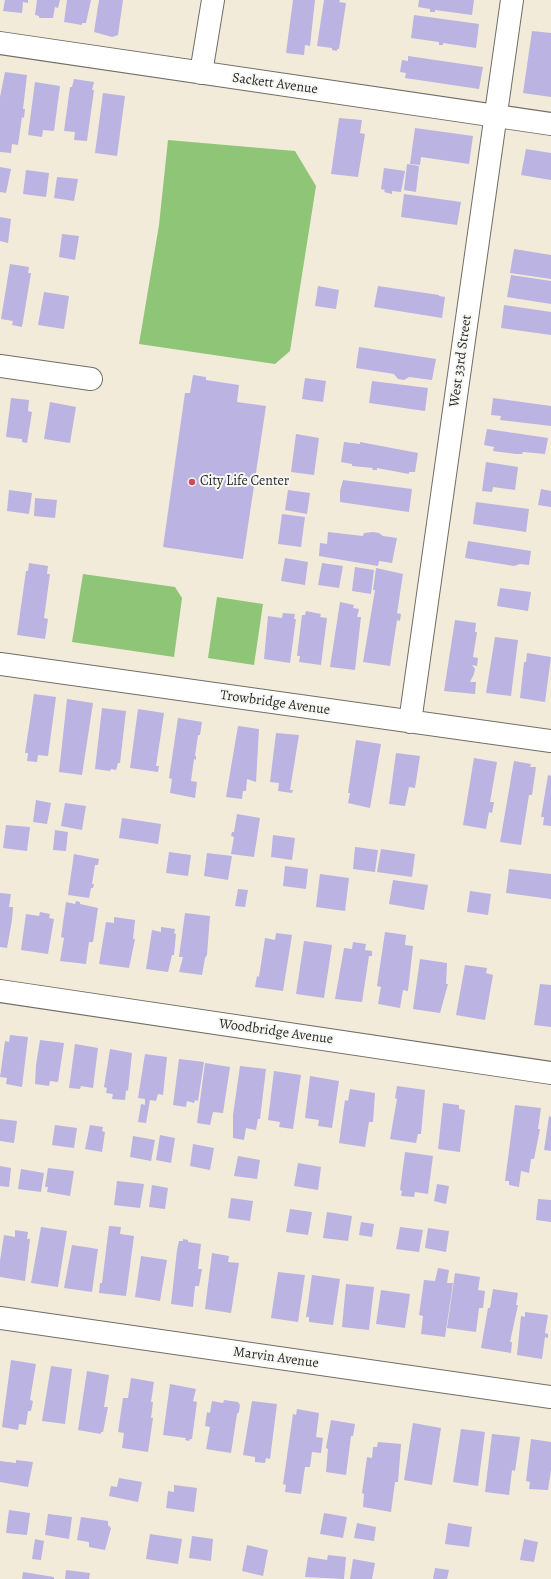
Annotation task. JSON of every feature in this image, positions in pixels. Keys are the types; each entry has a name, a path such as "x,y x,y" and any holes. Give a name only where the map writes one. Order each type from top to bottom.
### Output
{"street":[{"path":"201,73 213,0"},
{"name":"West 33rd Street","path":"410,722 512,0"},
{"name":"Sackett Avenue","path":"0,43 551,124"},
{"path":"0,366 91,379"},
{"name":"Trowbridge Avenue","path":"0,664 551,741"},
{"name":"Woodbridge Avenue","path":"0,991 551,1073"},
{"name":"Marvin Avenue","path":"0,1318 551,1397"}],"green space":[{"path":"168,140 295,151 316,186 290,351 275,364 139,344 159,225"},
{"path":"83,574 175,587 182,598 174,657 72,642"},
{"path":"217,597 263,604 254,665 208,658"}],"building":[{"path":"5,0 28,0 28,3 23,2 22,13 3,11"},
{"path":"37,0 60,0 58,8 55,7 53,18 39,18 39,16 35,15"},
{"path":"67,0 91,0 86,23 82,23 82,25 64,22"},
{"path":"99,0 123,0 118,35 112,37 94,32"},
{"path":"293,0 315,0 310,46 305,45 304,55 286,53"},
{"path":"324,0 340,0 339,2 346,3 339,49 337,49 337,51 332,50 332,48 317,46"},
{"path":"419,0 474,0 472,15 435,10 435,12 430,12 430,9 418,7"},
{"path":"414,15 479,24 476,48 443,43 443,45 439,45 439,42 411,38"},
{"path":"532,31 551,33 551,97 523,93"},
{"path":"408,56 483,67 479,89 405,78 406,73 400,72 402,60 408,61"},
{"path":"5,72 27,75 23,109 25,109 24,118 22,117 18,145 12,144 11,153 0,152 0,97"},
{"path":"74,79 94,82 87,141 74,140 75,132 64,131 70,87 72,87"},
{"path":"35,82 60,86 54,131 43,130 42,137 28,135"},
{"path":"103,93 125,96 117,156 95,153"},
{"path":"339,118 362,120 360,133 365,134 358,177 331,174"},
{"path":"415,128 473,136 469,164 421,157 420,165 410,164"},
{"path":"526,149 551,153 551,180 521,175"},
{"path":"407,164 419,166 416,192 404,190"},
{"path":"0,167 11,169 6,193 0,192"},
{"path":"384,168 405,171 401,192 392,191 392,194 384,192 385,190 381,189"},
{"path":"26,170 49,173 46,197 23,194"},
{"path":"57,177 78,179 74,201 54,198"},
{"path":"404,194 461,202 457,225 401,217"},
{"path":"0,217 11,219 8,243 0,241"},
{"path":"62,234 79,236 75,260 59,257"},
{"path":"514,249 551,255 551,279 510,273"},
{"path":"10,264 29,267 28,273 31,273 22,327 12,325 13,321 1,319"},
{"path":"511,275 551,281 551,304 507,297"},
{"path":"318,286 339,290 336,309 315,306"},
{"path":"378,286 445,297 442,318 374,307"},
{"path":"44,292 69,296 64,329 38,325"},
{"path":"504,305 551,312 551,335 501,328"},
{"path":"359,347 436,359 432,380 409,377 404,380 398,379 394,374 356,368"},
{"path":"193,375 206,377 206,380 239,385 237,402 266,406 243,559 163,547 185,393 190,393"},
{"path":"305,378 326,381 323,402 302,399"},
{"path":"372,381 428,388 425,411 369,403"},
{"path":"11,398 29,400 28,411 32,412 27,443 22,442 22,439 6,437"},
{"path":"493,398 551,406 551,426 500,420 501,416 491,415"},
{"path":"50,402 76,407 70,443 44,439"},
{"path":"487,429 548,438 545,454 523,452 522,454 516,454 493,451 494,447 484,445"},
{"path":"296,434 319,438 314,475 291,472"},
{"path":"344,442 360,444 360,442 418,453 415,472 409,472 409,474 377,468 377,470 372,470 373,468 352,466 352,464 341,462"},
{"path":"486,462 518,467 515,490 493,487 492,492 482,491"},
{"path":"343,480 412,489 409,512 340,502 340,491"},
{"path":"541,489 551,491 551,507 538,505"},
{"path":"9,490 32,493 29,514 7,511"},
{"path":"288,490 310,493 307,514 285,510"},
{"path":"35,498 57,500 55,518 34,516"},
{"path":"476,502 529,509 526,532 473,524"},
{"path":"282,514 305,517 301,547 278,544"},
{"path":"328,532 363,536 364,533 373,532 379,533 383,536 397,538 392,563 379,561 378,566 319,556 320,543 327,544"},
{"path":"468,541 531,551 529,565 520,564 514,566 465,558"},
{"path":"285,558 308,562 305,585 281,581"},
{"path":"29,563 48,566 47,574 50,574 44,618 48,619 45,639 17,635 26,571 28,571"},
{"path":"322,563 343,566 339,588 318,585"},
{"path":"355,567 374,570 371,594 352,591"},
{"path":"376,568 403,574 397,613 401,614 400,621 397,620 390,666 363,662 375,590 373,590"},
{"path":"500,588 531,592 528,611 497,606"},
{"path":"340,602 354,605 353,608 359,609 357,617 361,617 355,670 330,667"},
{"path":"306,611 321,614 320,617 327,618 321,665 299,662 300,656 297,656 302,615 305,615"},
{"path":"283,613 295,614 294,619 296,619 290,663 264,659 268,616 282,618"},
{"path":"455,620 476,623 475,632 477,632 473,657 478,658 477,666 472,665 475,669 470,682 476,682 475,694 444,691"},
{"path":"495,637 518,640 511,696 486,693"},
{"path":"527,653 551,657 545,702 520,698 524,662 526,662"},
{"path":"34,694 56,697 48,756 38,755 37,762 27,761 28,753 25,753"},
{"path":"67,699 93,703 82,775 59,772"},
{"path":"102,708 126,711 120,763 118,763 116,770 111,769 110,771 95,769"},
{"path":"138,709 164,713 156,766 159,766 158,772 130,768"},
{"path":"178,718 202,722 200,735 198,735 195,756 196,760 194,759 191,781 197,782 195,798 170,793 172,779 169,778"},
{"path":"238,726 259,729 256,782 247,779 246,791 243,791 242,799 226,797"},
{"path":"276,733 299,735 290,790 293,790 292,793 278,791 279,783 270,782"},
{"path":"356,740 381,744 370,808 348,803 350,793 348,793"},
{"path":"396,753 420,756 415,788 409,787 405,806 389,804"},
{"path":"474,758 497,762 490,802 494,802 492,813 489,812 486,829 463,825"},
{"path":"514,761 531,764 530,767 536,767 532,795 529,795 521,845 500,842"},
{"path":"548,775 551,776 551,826 543,825 544,817 541,817"},
{"path":"36,800 51,803 47,824 33,822"},
{"path":"65,803 86,806 82,830 61,826"},
{"path":"237,814 260,818 254,857 231,854 234,837 231,836 232,832 234,832"},
{"path":"122,818 161,824 158,844 119,838"},
{"path":"6,825 30,827 27,851 3,848"},
{"path":"55,830 68,832 66,851 53,850"},
{"path":"273,835 295,838 292,860 271,857"},
{"path":"355,847 378,850 375,872 353,869"},
{"path":"381,849 415,854 412,877 377,872"},
{"path":"169,852 191,855 188,876 166,873"},
{"path":"207,853 232,856 228,880 204,876"},
{"path":"74,854 99,859 98,865 95,865 92,884 94,884 93,888 91,888 89,898 68,895"},
{"path":"285,866 308,869 306,889 283,886"},
{"path":"509,869 551,874 551,899 506,893"},
{"path":"320,874 349,878 345,911 316,907"},
{"path":"393,880 428,885 424,910 389,904"},
{"path":"238,889 248,890 245,907 235,906"},
{"path":"470,891 491,894 488,915 467,912"},
{"path":"0,893 11,894 9,907 13,907 7,948 0,947"},
{"path":"76,901 80,902 80,904 98,908 93,942 89,942 86,964 60,961 64,938 61,937 66,902 75,904"},
{"path":"40,912 50,914 49,918 54,919 48,954 21,950 26,914 39,916"},
{"path":"185,913 210,916 207,955 205,958 202,975 179,972 183,957 179,957"},
{"path":"114,917 135,920 133,939 135,939 129,968 99,964 106,922 114,923"},
{"path":"161,927 175,929 174,933 176,934 174,955 172,955 168,972 146,969 152,930 161,932"},
{"path":"385,932 406,935 405,945 413,946 408,991 403,990 400,1008 378,1004 381,987 377,986"},
{"path":"276,933 292,935 283,991 255,987 257,976 259,977 265,938 275,940"},
{"path":"304,941 332,945 324,998 296,994"},
{"path":"353,942 366,944 365,950 372,951 372,956 369,956 362,1002 335,999 344,948 352,949"},
{"path":"420,959 447,963 446,984 448,984 440,1013 413,1009"},
{"path":"465,965 487,968 486,973 493,975 485,1020 456,1015"},
{"path":"540,984 551,985 551,1027 534,1025"},
{"path":"10,1035 28,1037 22,1087 6,1084 7,1078 0,1077 5,1041 9,1042"},
{"path":"40,1040 64,1043 58,1082 50,1081 49,1086 35,1084"},
{"path":"75,1044 98,1048 93,1088 81,1086 80,1089 69,1088"},
{"path":"110,1049 132,1053 128,1091 126,1090 125,1100 112,1099 113,1094 106,1093 107,1088 104,1087"},
{"path":"145,1054 167,1057 163,1095 158,1094 156,1101 150,1100 146,1123 138,1122 141,1104 145,1105 145,1099 138,1098"},
{"path":"179,1059 204,1062 198,1101 195,1100 194,1103 187,1101 186,1107 173,1105"},
{"path":"205,1063 230,1067 223,1113 213,1112 210,1125 197,1123"},
{"path":"240,1066 266,1069 260,1119 258,1119 256,1130 246,1128 244,1140 233,1138 233,1115"},
{"path":"274,1071 301,1075 293,1129 279,1127 280,1122 268,1120"},
{"path":"310,1076 339,1081 332,1128 318,1126 319,1120 305,1118"},
{"path":"397,1086 425,1090 421,1134 418,1134 416,1143 390,1139 397,1099 395,1098"},
{"path":"350,1089 375,1093 373,1122 369,1122 365,1147 339,1143 345,1100 348,1101"},
{"path":"443,1103 459,1105 459,1109 465,1110 460,1152 438,1149"},
{"path":"515,1105 541,1108 538,1129 540,1129 534,1159 531,1159 529,1173 521,1171 519,1187 509,1185 509,1181 505,1181"},
{"path":"549,1116 551,1117 551,1151 544,1150"},
{"path":"0,1119 17,1121 14,1143 0,1141"},
{"path":"55,1125 77,1128 74,1148 52,1145"},
{"path":"90,1125 103,1127 102,1131 105,1132 102,1152 85,1149"},
{"path":"160,1135 175,1138 171,1163 156,1160"},
{"path":"133,1136 155,1140 151,1161 130,1157"},
{"path":"193,1144 214,1148 210,1170 190,1166"},
{"path":"405,1152 433,1156 428,1194 415,1192 414,1197 401,1196 402,1191 400,1190"},
{"path":"238,1156 260,1160 257,1179 234,1176"},
{"path":"298,1163 321,1167 318,1190 294,1186"},
{"path":"0,1166 11,1168 9,1187 0,1186"},
{"path":"48,1168 74,1171 70,1196 47,1192 48,1187 45,1187"},
{"path":"21,1169 44,1173 41,1192 18,1189"},
{"path":"117,1181 144,1184 140,1208 114,1205"},
{"path":"437,1184 449,1186 446,1204 434,1201"},
{"path":"152,1185 168,1188 165,1209 149,1207"},
{"path":"231,1198 253,1201 250,1221 228,1218"},
{"path":"538,1199 551,1200 551,1222 536,1220"},
{"path":"290,1209 312,1212 308,1235 286,1232"},
{"path":"327,1212 352,1216 348,1241 323,1238"},
{"path":"361,1222 374,1224 372,1237 359,1235"},
{"path":"109,1226 121,1227 120,1234 134,1236 126,1296 99,1293 100,1283 102,1283"},
{"path":"41,1227 67,1231 58,1287 31,1283"},
{"path":"400,1227 423,1230 419,1252 396,1249"},
{"path":"428,1228 449,1231 446,1252 425,1248"},
{"path":"15,1230 28,1232 27,1239 30,1239 25,1281 0,1277 0,1261 4,1235 15,1237"},
{"path":"183,1239 188,1240 188,1242 201,1244 198,1269 202,1269 199,1286 195,1286 193,1307 171,1304 177,1250 179,1241 183,1241"},
{"path":"72,1245 98,1249 92,1292 64,1288"},
{"path":"212,1253 229,1256 228,1262 239,1263 231,1313 205,1309"},
{"path":"141,1256 167,1260 160,1301 135,1297"},
{"path":"438,1268 449,1270 447,1283 453,1283 445,1337 421,1334 423,1316 419,1315 424,1280 435,1281"},
{"path":"278,1272 305,1275 298,1322 271,1318"},
{"path":"455,1273 480,1277 478,1290 485,1291 483,1308 479,1308 476,1332 447,1328"},
{"path":"312,1275 340,1279 333,1325 309,1322 309,1317 306,1317"},
{"path":"346,1284 374,1287 369,1330 342,1327"},
{"path":"493,1289 518,1293 516,1305 518,1305 510,1342 512,1342 511,1353 481,1348"},
{"path":"381,1290 410,1294 405,1328 376,1324"},
{"path":"525,1312 548,1315 545,1333 548,1334 548,1338 545,1337 542,1359 517,1355 521,1316 525,1317"},
{"path":"11,1360 36,1364 30,1400 33,1401 31,1411 28,1411 26,1425 19,1424 18,1430 2,1427"},
{"path":"51,1366 72,1369 65,1424 42,1421"},
{"path":"87,1371 109,1375 104,1407 108,1407 103,1432 101,1432 101,1434 78,1430"},
{"path":"131,1378 154,1382 151,1402 153,1402 151,1418 153,1418 148,1452 122,1448 124,1433 118,1432 123,1398 128,1398"},
{"path":"170,1384 196,1389 193,1401 197,1402 192,1439 189,1441 185,1440 186,1438 163,1435"},
{"path":"224,1400 238,1402 240,1405 239,1412 237,1414 231,1453 206,1449 210,1427 205,1426 207,1412 210,1413 212,1401 223,1403"},
{"path":"252,1401 277,1404 270,1459 266,1458 265,1463 255,1462 255,1457 243,1455"},
{"path":"297,1409 319,1413 316,1437 323,1438 321,1453 312,1452 310,1467 305,1467 301,1494 285,1492 286,1485 283,1484 293,1414 296,1415"},
{"path":"331,1420 355,1424 353,1436 351,1436 346,1475 326,1472 328,1449 326,1448"},
{"path":"413,1423 441,1428 432,1485 404,1480"},
{"path":"461,1429 485,1432 478,1486 453,1482"},
{"path":"492,1434 520,1437 515,1471 512,1470 509,1495 485,1492"},
{"path":"531,1439 551,1442 551,1470 548,1490 529,1489 530,1482 526,1481"},
{"path":"378,1442 401,1444 398,1482 395,1482 391,1512 363,1507 364,1494 362,1493 367,1457 372,1458 373,1447 377,1447"},
{"path":"16,1460 33,1462 28,1487 0,1482 0,1461 16,1463"},
{"path":"119,1478 142,1482 138,1502 109,1496 111,1486 117,1487"},
{"path":"174,1485 197,1488 194,1512 166,1508 168,1491 174,1492"},
{"path":"9,1510 30,1513 27,1535 6,1533"},
{"path":"324,1513 347,1517 343,1538 320,1534"},
{"path":"48,1514 72,1517 69,1539 45,1535"},
{"path":"81,1517 108,1521 108,1525 111,1528 105,1550 89,1547 89,1542 77,1540"},
{"path":"357,1523 376,1527 374,1541 354,1538"},
{"path":"448,1523 472,1527 469,1547 445,1544"},
{"path":"150,1534 182,1539 178,1564 146,1559"},
{"path":"192,1536 213,1539 211,1561 189,1558"},
{"path":"35,1539 44,1541 41,1560 32,1559"},
{"path":"524,1539 538,1542 534,1562 520,1560"},
{"path":"247,1545 268,1550 263,1576 242,1571"},
{"path":"328,1555 346,1557 344,1579 305,1577 308,1557 327,1560"},
{"path":"353,1559 375,1563 372,1579 350,1579"},
{"path":"435,1568 449,1570 447,1579 433,1579"},
{"path":"66,1570 90,1573 89,1579 65,1579"},
{"path":"23,1572 54,1577 54,1579 22,1579"}],"place":[{"name":"City Life Center","path":"192,482"}]}
